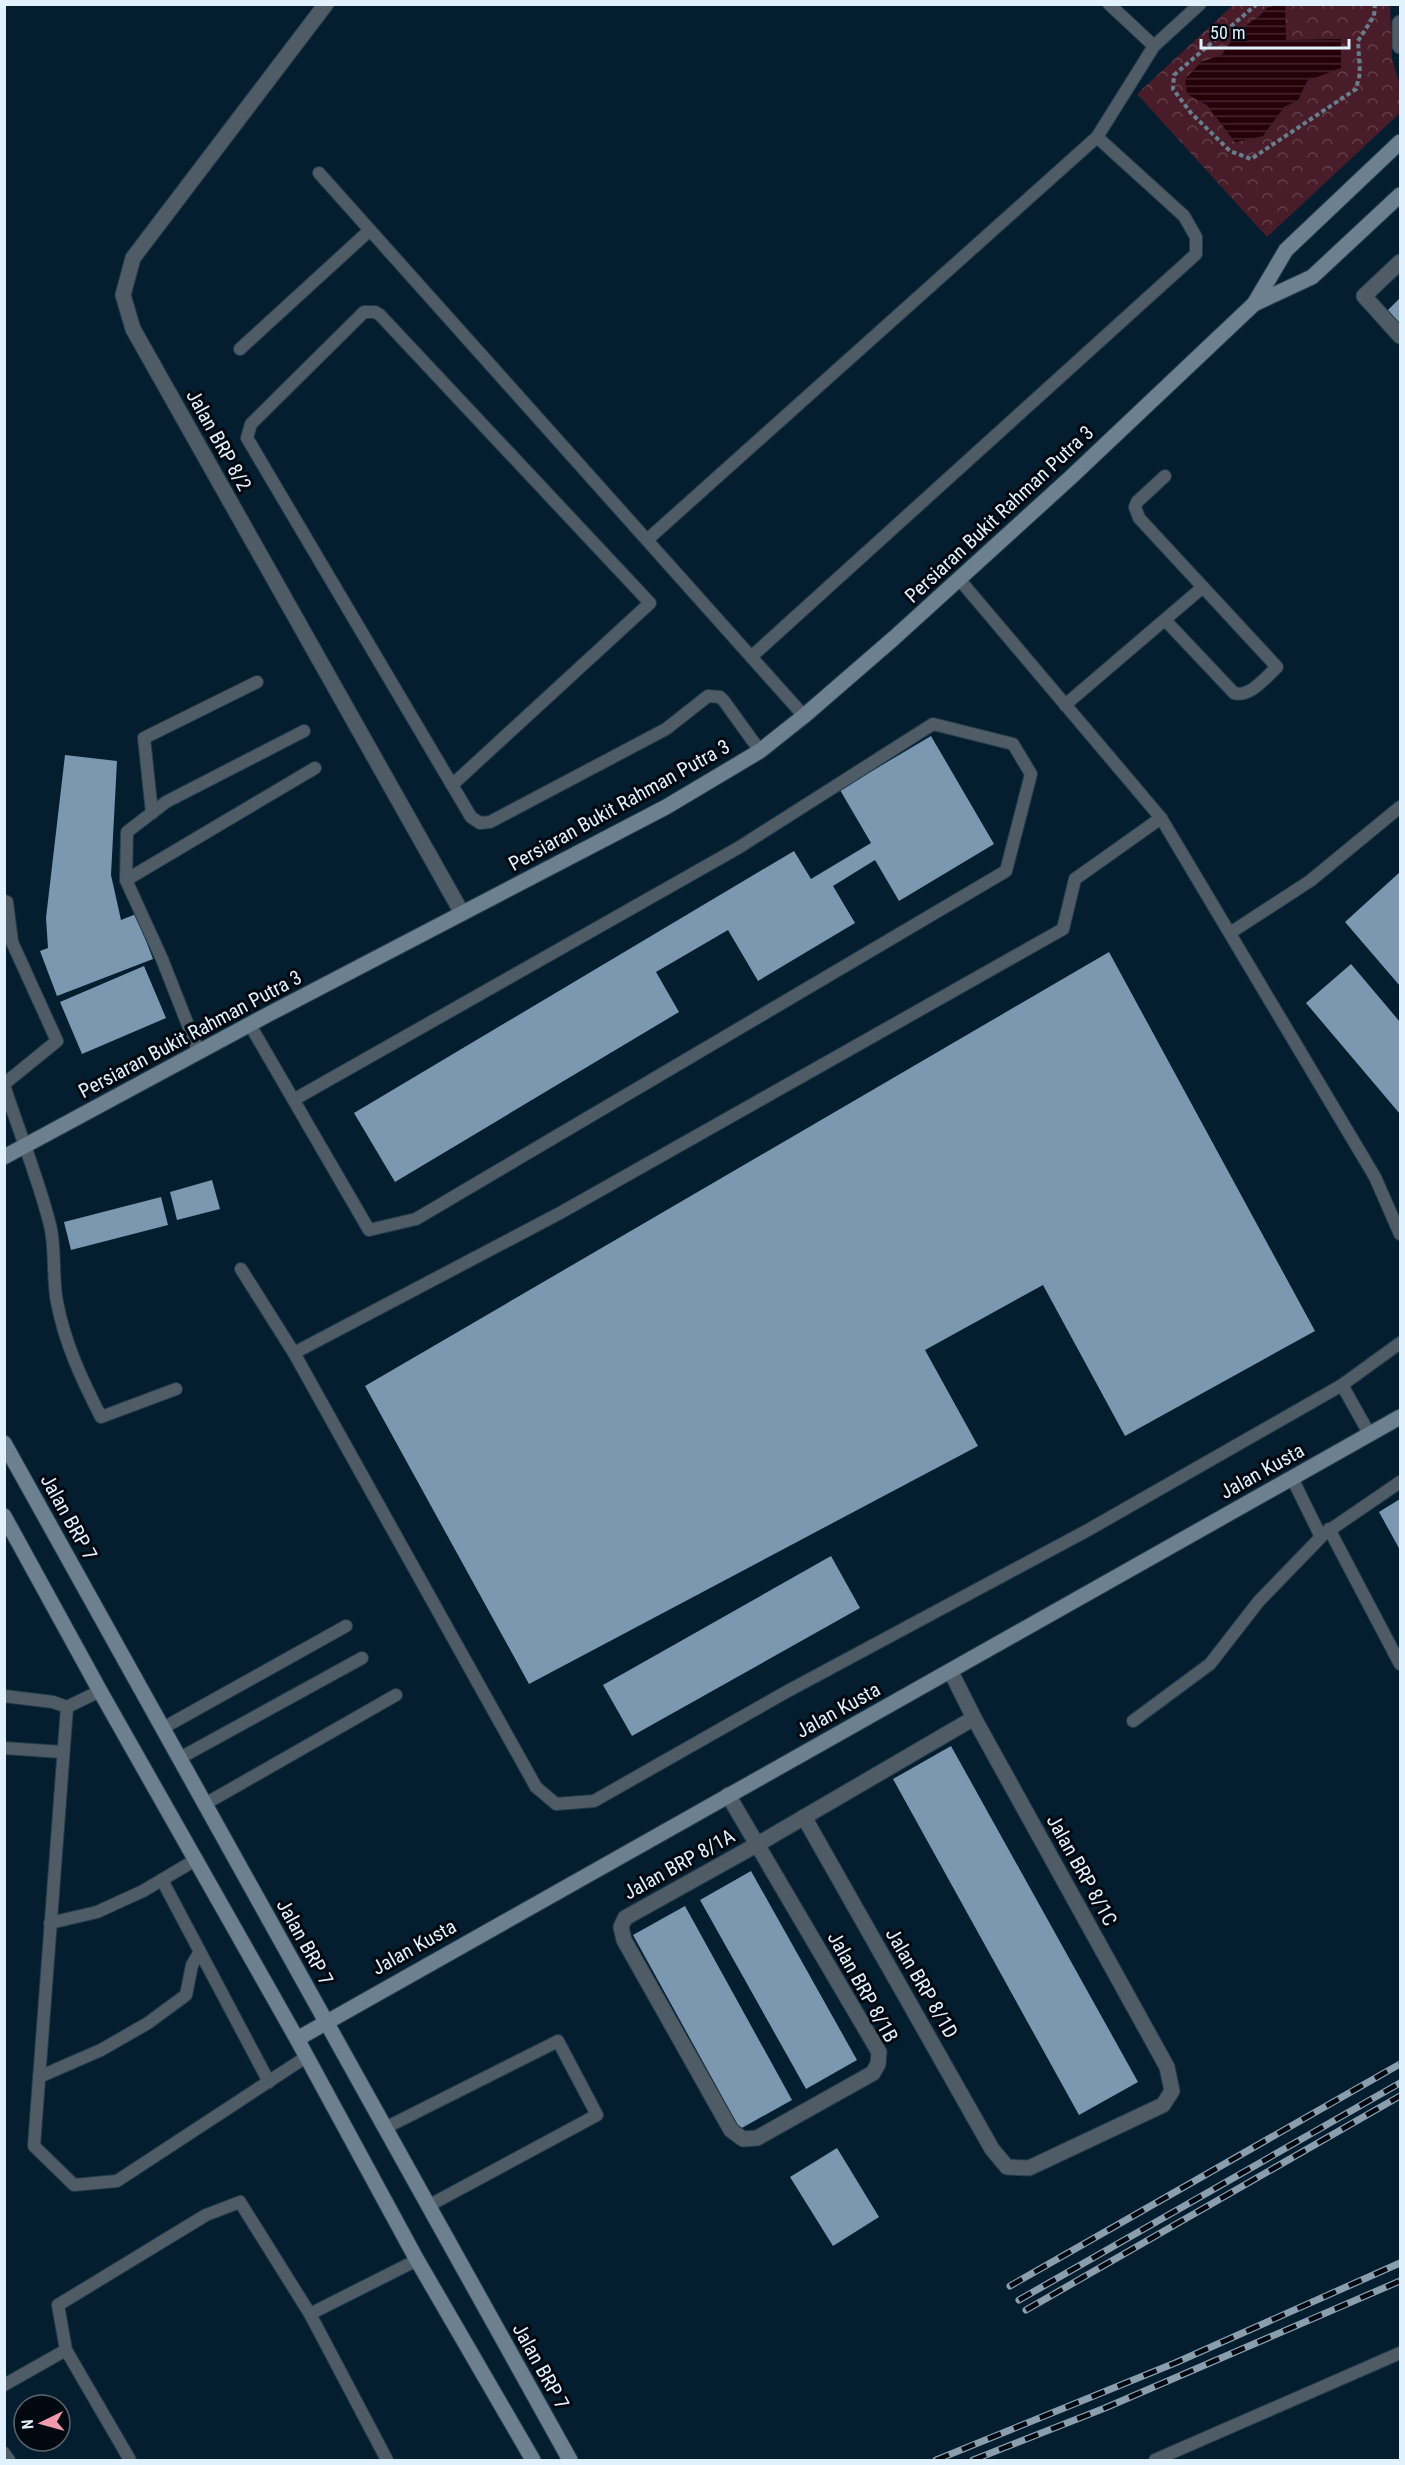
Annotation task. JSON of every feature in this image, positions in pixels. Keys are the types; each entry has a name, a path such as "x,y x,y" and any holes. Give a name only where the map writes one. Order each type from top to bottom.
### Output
{"main road":[{"name":"Persiaran Bukit Rahman Putra 3","path":"4,1157 250,1024 666,807 760,751 804,716 959,579 1254,304 1286,250 1401,142"},
{"name":"Persiaran Bukit Rahman Putra 3","path":"1254,304 1312,277 1401,195"},
{"name":"Jalan Kusta","path":"297,2039 1401,1417"},
{"name":"Jalan BRP 7","path":"4,1443 570,2460"},
{"path":"4,1516 297,2039 417,2260 533,2460"}],"street":[{"name":"Jalan BRP 8/2","path":"326,4 133,258 123,295 133,329 462,913"},
{"path":"1401,23 1401,46"},
{"path":"1401,262 1364,296 1401,336"},
{"name":"Jalan BRP 8/1C","path":"951,1671 974,1718 1167,2067 1172,2091 1163,2105 1029,2168 1008,2167"},
{"name":"Jalan BRP 8/1A","path":"743,2139 731,2130 624,1940 621,1927 625,1918 758,1844 974,1718"},
{"name":"Jalan BRP 8/1B","path":"728,1795 879,2052 879,2064 873,2073 757,2138 743,2139"},
{"name":"Jalan BRP 8/1D","path":"804,1817 992,2149 1008,2167"}],"lane":[{"path":"1109,4 1154,46"},
{"path":"647,540 1097,137 1154,46 1200,4"},
{"path":"752,657 1196,254 1196,237 1184,216 1097,137"},
{"path":"319,173 804,716"},
{"path":"240,349 370,230"},
{"path":"452,785 650,603 380,315 375,312 364,312 251,424 247,438 452,785 471,817 480,823 490,822 666,729 708,696 720,697 724,701 760,751"},
{"path":"1165,620 1234,693 1239,695 1250,691 1277,667 1136,513 1141,497 1166,476"},
{"path":"959,579 1161,818 1375,1177 1401,1234"},
{"path":"1065,705 1203,587"},
{"path":"152,813 144,738 257,682"},
{"path":"250,1024 369,1230 416,1219 1006,871 1031,774 1013,744 933,724 738,848 295,1099"},
{"path":"199,1053 162,958 126,880 127,832 166,802 304,730"},
{"path":"126,880 315,768"},
{"path":"1230,933 1310,881 1401,807"},
{"path":"294,1353 570,1207 1063,929 1075,879 1161,818"},
{"path":"4,901 7,902 12,942 57,1041 4,1084 51,1228 57,1302 76,1370 101,1417 176,1389"},
{"path":"241,1269 294,1353 536,1787 556,1804 594,1801 786,1692 1088,1530 1342,1385 1401,1343"},
{"path":"1342,1385 1370,1435"},
{"path":"1292,1478 1401,1664"},
{"path":"1133,1721 1210,1664 1259,1601 1325,1533 1401,1482"},
{"path":"163,1728 346,1626"},
{"path":"180,1758 362,1658"},
{"path":"4,1696 53,1702 67,1707 100,1691"},
{"path":"205,1804 396,1695"},
{"path":"67,1707 34,2146 74,2185 117,2181 306,2057"},
{"path":"4,1748 62,1752"},
{"path":"50,1923 97,1912 162,1880 196,1859"},
{"path":"162,1880 269,2082"},
{"path":"39,2077 101,2050 148,2023 186,1995 192,1965 200,1952"},
{"path":"385,2128 558,2041 597,2115 428,2206"},
{"path":"130,2460 66,2350 58,2305 206,2215 240,2202 310,2314 387,2460"},
{"path":"310,2314 417,2260"},
{"path":"4,2385 66,2350"},
{"path":"1155,2460 1401,2353"},
{"path":"4,2453 9,2460"}],"path":[{"path":"1257,4 1174,75 1173,89 1191,113 1230,152 1251,159 1356,89 1360,73 1358,41 1374,16 1375,4"}],"green space":[{"path":"1233,5 1280,5 1267,8 1247,25 1222,55 1201,62 1187,94 1207,105 1235,142 1262,136 1284,107 1298,100 1307,81 1340,39 1286,41 1285,5 1390,5 1392,59 1400,86 1400,113 1267,237 1137,94"}],"shaded area":[{"path":"1280,4 1285,5 1286,40 1341,39 1341,68 1307,81 1298,100 1284,107 1263,136 1235,142 1207,105 1187,94 1185,79 1201,62 1222,55 1238,34 1267,8"}],"building":[{"path":"1400,298 1400,328 1386,312"},
{"path":"931,736 994,844 899,901 875,860 833,886 855,923 758,981 728,930 656,972 679,1012 395,1182 354,1113 794,851 811,879 871,843 840,790"},
{"path":"65,755 117,761 111,875 121,920 136,914 153,959 57,996 40,951 48,948 46,918"},
{"path":"1400,872 1400,986 1345,922"},
{"path":"1109,952 1315,1331 1125,1436 1043,1285 925,1350 978,1446 529,1684 365,1386"},
{"path":"1351,964 1400,1022 1400,1114 1306,1003"},
{"path":"144,966 166,1018 82,1054 60,1002"},
{"path":"212,1180 220,1209 177,1220 170,1192"},
{"path":"161,1197 168,1225 71,1250 64,1222"},
{"path":"1400,1499 1400,1550 1379,1512"},
{"path":"831,1556 860,1608 632,1736 603,1685"},
{"path":"951,1746 1138,2082 1079,2115 893,1779"},
{"path":"751,1871 857,2060 806,2089 700,1900"},
{"path":"685,1906 792,2100 740,2129 633,1935"},
{"path":"837,2148 879,2217 833,2246 790,2177"}],"railway":[{"path":"1010,2286 1400,2064"},
{"path":"1019,2300 1400,2083"},
{"path":"1026,2310 1400,2096"},
{"path":"936,2460 1175,2363 1400,2263"},
{"path":"973,2460 1105,2408 1400,2281"}]}
